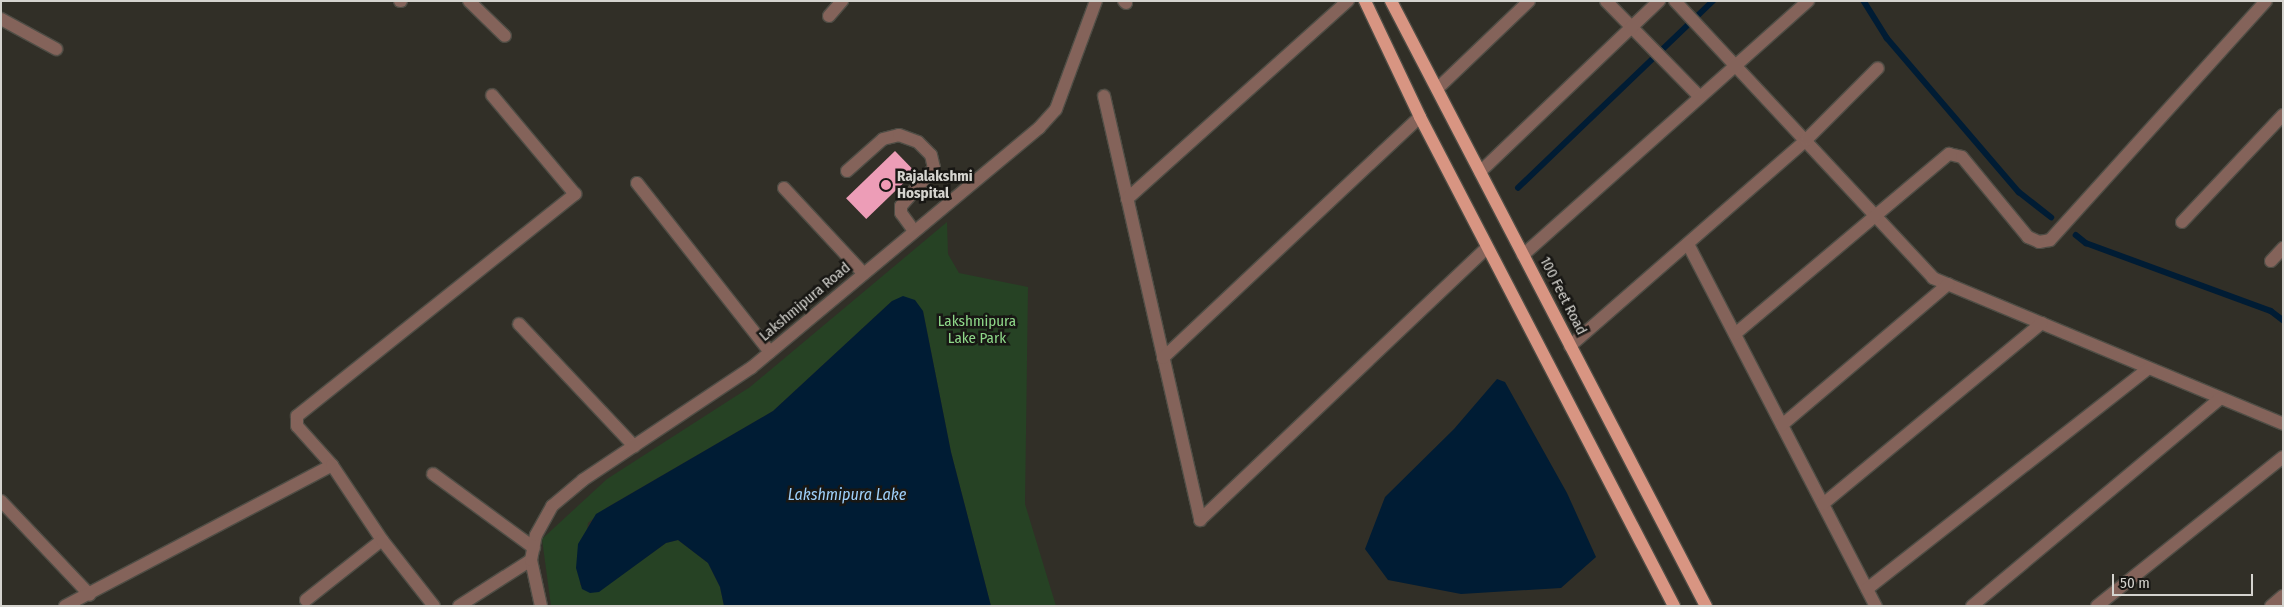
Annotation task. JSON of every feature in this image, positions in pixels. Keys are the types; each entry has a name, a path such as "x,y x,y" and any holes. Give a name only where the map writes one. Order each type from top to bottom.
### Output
{"main road":[{"path":"1365,1 1420,117 1674,606"},
{"name":"100 Feet Road","path":"1391,1 1706,606"}],"street":[{"path":"469,1 504,36"},
{"path":"829,16 842,1"},
{"name":"Lakshmipura Road","path":"532,554 536,535 552,506 634,446 770,352 1039,128 1056,109 1096,1"},
{"path":"1127,198 1348,1"},
{"path":"1437,89 1529,1"},
{"path":"1606,1 1700,97"},
{"path":"1480,172 1659,1"},
{"path":"1676,1 1807,139 1933,278 2283,424"},
{"path":"1523,254 1808,1"},
{"path":"1735,334 1875,216 1954,153 1962,157 2028,237 2039,242 2050,240 2266,1"},
{"path":"1,19 56,49"},
{"path":"1570,346 1807,139 1878,68"},
{"path":"434,606 382,540 332,465 298,426 297,416 572,200 575,194 492,95"},
{"path":"1104,96 1200,520 1488,248"},
{"path":"2182,222 2283,115"},
{"path":"1163,358 1420,117"},
{"path":"846,171 883,139 899,135 918,142 931,155 934,168 901,206 901,214 914,231"},
{"path":"637,183 770,352"},
{"path":"784,188 864,274"},
{"path":"1688,244 1876,606"},
{"path":"2271,261 2283,248"},
{"path":"1782,425 1948,284"},
{"path":"1823,504 2042,323"},
{"path":"519,324 634,446"},
{"path":"1867,589 2149,368"},
{"path":"1972,606 2221,398"},
{"path":"2098,606 2283,457"},
{"path":"64,606 90,596 332,465"},
{"path":"433,474 532,554 541,606"},
{"path":"1,501 90,596"},
{"path":"306,600 382,540"},
{"path":"459,606 532,554"},
{"path":"2271,606 2283,596"}],"green space":[{"name":"Lakshmipura Lake Park","path":"947,222 948,254 959,273 1028,287 1025,504 1056,606 991,606 951,452 923,311 892,301 773,411 606,508 588,523 580,585 603,588 666,543 678,540 708,563 720,587 724,606 551,606 542,539 607,479 750,387"}],"water":[{"name":"Lakshmipura Lake","path":"903,296 915,300 923,311 951,452 991,606 724,606 720,587 708,563 678,540 666,543 599,592 590,593 582,589 576,568 578,544 596,514 773,411 892,301"},
{"path":"1497,379 1505,382 1567,493 1596,557 1561,588 1461,594 1388,580 1365,549 1385,497 1454,429"}],"building":[{"path":"895,151 915,172 866,219 846,198"}],"waterway":[{"path":"1518,188 1713,1"},
{"path":"1864,1 1887,38 2019,192 2051,217"},
{"path":"2076,235 2086,243 2271,311 2283,320"}],"place":[{"name":"Rajalakshmi Hospital","path":"886,185"}]}
